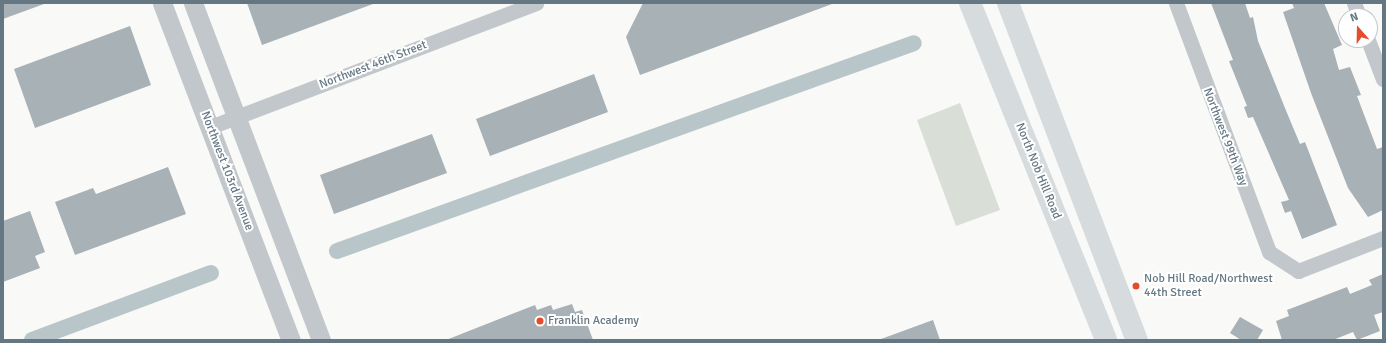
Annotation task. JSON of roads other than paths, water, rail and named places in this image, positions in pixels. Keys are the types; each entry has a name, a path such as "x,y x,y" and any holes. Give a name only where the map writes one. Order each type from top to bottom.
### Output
{"main road":[{"name":"North Nob Hill Road","path":"970,3 1106,340"},
{"path":"1008,3 1137,340"}],"street":[{"name":"Northwest 103rd Avenue","path":"162,3 291,340"},
{"path":"193,3 321,340"},
{"name":"Northwest 46th Street","path":"210,127 536,3"},
{"name":"Northwest 99th Way","path":"1176,3 1269,252 1283,265 1298,271 1383,238"},
{"path":"1371,48 1383,79"}],"waterway":[{"path":"337,251 914,43"},
{"path":"32,340 211,273"}],"place":[{"name":"Nob Hill Road/Northwest 44th Street","path":"1136,286"},
{"name":"Franklin Academy","path":"540,321"}]}
